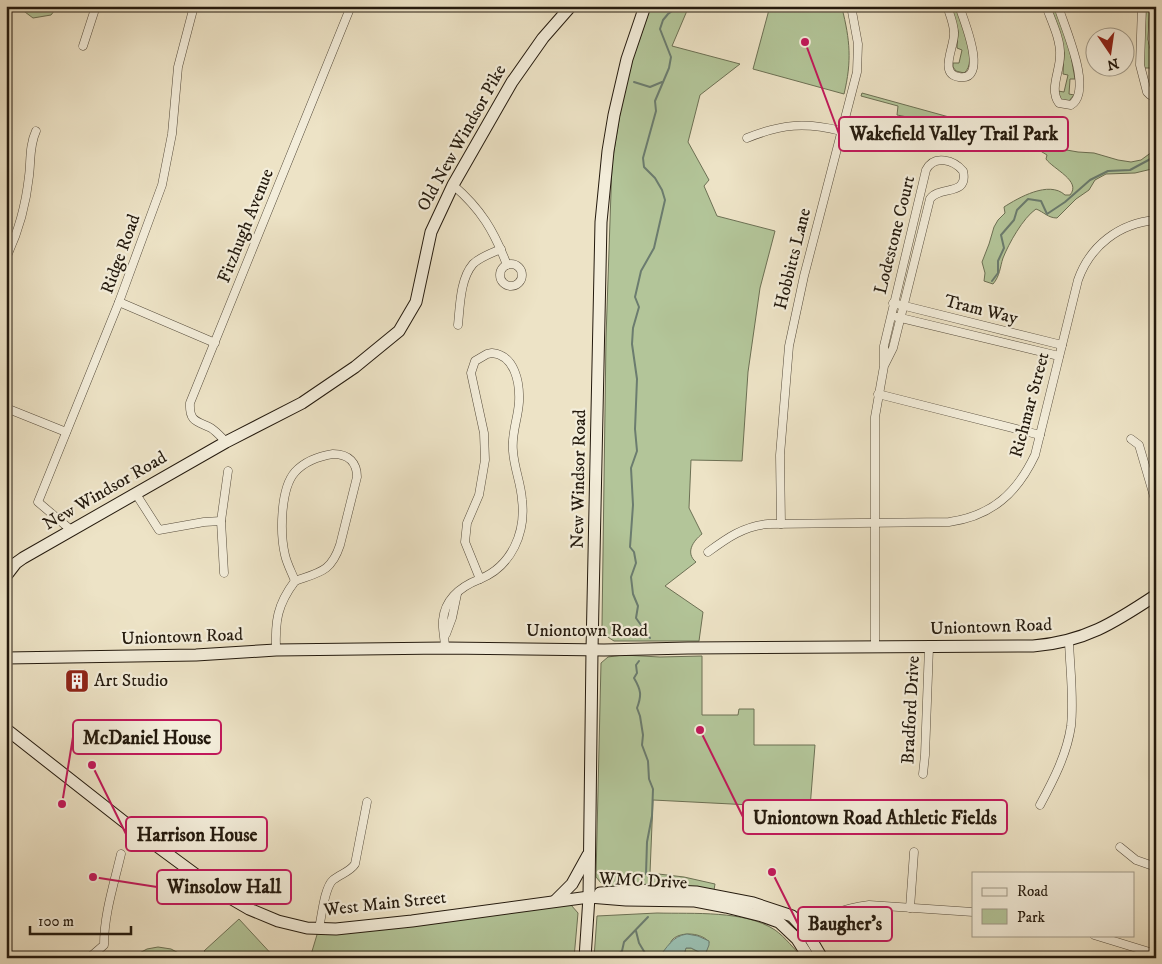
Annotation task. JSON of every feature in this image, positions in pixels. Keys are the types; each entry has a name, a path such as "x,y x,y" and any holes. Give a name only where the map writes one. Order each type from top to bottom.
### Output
{"main road":[{"name":"Old New Windsor Pike","path":"226,442 302,403 355,367 399,331 416,302 432,232 454,185 516,76 543,38 571,6"},
{"name":"New Windsor Road","path":"585,958 589,897 592,650 601,240 604,182 609,144 627,59 646,6"},
{"name":"New Windsor Road","path":"6,576 16,563 226,442"},
{"path":"6,555 16,563"},
{"name":"Uniontown Road","path":"6,658 196,655 445,642 592,650 1033,646 1083,637 1104,627 1156,594"},
{"name":"West Main Street","path":"6,729 127,824 218,891 278,921 319,928 367,926 589,897"},
{"path":"555,901 572,884 590,852"},
{"name":"WMC Drive","path":"589,897 603,892 622,891 696,892 753,903 792,916 806,931 822,958"},
{"name":"WMC Drive","path":"589,897 626,900 695,901 762,916 779,922 797,938 809,958"}],"street":[{"path":"83,46 96,6"},
{"name":"Ridge Road","path":"71,530 38,502 119,302 162,185 173,132 178,67 194,6"},
{"name":"Fitzhugh Avenue","path":"226,442 213,429 195,421 190,410 192,397 351,6"},
{"path":"359,6 367,6"},
{"name":"Hobbitts Lane","path":"780,524 780,455 789,346 804,276 841,131 852,96 858,57 857,32 851,6"},
{"path":"947,6 954,31 948,65 951,73 955,76 964,77 968,76 972,70 974,57 970,36 959,6"},
{"path":"1046,6 1061,53 1054,97 1058,103 1071,104 1078,99 1078,69 1058,6"},
{"path":"1142,6 1140,65 1147,92 1150,95 1156,96"},
{"path":"1154,6 1152,39 1156,55"},
{"path":"747,138 794,125 824,127 841,131"},
{"path":"6,258 24,207 30,173 32,142 36,131"},
{"name":"Lodestone Court","path":"875,647 874,417 884,366 884,346 926,170 930,163 934,161 940,160 955,164 963,171 964,180 962,185 956,189 938,192 930,198 902,318 893,348 884,366"},
{"path":"454,185 485,218 507,265"},
{"name":"Richmar Street","path":"708,552 732,534 762,525 949,522 978,516 1009,496 1028,471 1035,455 1078,280 1090,256 1104,240 1121,229 1140,222 1156,220"},
{"path":"458,325 464,284 469,270 480,259 501,249"},
{"path":"119,302 215,343"},
{"name":"Tram Way","path":"893,303 1062,345"},
{"name":"Tram Way","path":"890,315 1059,356"},
{"path":"445,642 444,614 452,598 465,585 480,578 497,570 510,556 521,530 523,513 521,489 512,439 519,401 517,383 514,371 508,360 503,356 492,353 486,354 475,362 471,373 484,433 485,460 482,485 475,507 467,523 464,542 480,578"},
{"path":"878,394 1040,435"},
{"path":"6,408 66,432"},
{"path":"1131,439 1139,445 1156,503"},
{"path":"276,650 278,609 282,600 295,581 330,566 337,555 357,477 355,464 343,455 329,455 310,461 296,471 288,484 284,514 284,545 288,565 295,581"},
{"path":"224,573 221,521 228,471"},
{"path":"136,494 160,530 221,521"},
{"path":"1040,805 1052,784 1069,735 1071,718 1069,641"},
{"name":"Bradford Drive","path":"923,774 930,647"},
{"path":"319,928 328,885 334,878 348,871 355,864 367,802"},
{"path":"1120,847 1136,860 1156,867"},
{"path":"910,908 914,852"},
{"path":"90,958 104,945 105,924 121,854"},
{"path":"797,938 820,920 836,912 858,906 869,905 972,912"},
{"path":"1097,936 1156,954"}],"green space":[{"path":"17,6 58,6 51,15 33,18"},
{"path":"651,6 689,6 672,46 740,64 700,95 688,142 709,180 704,186 717,216 775,231 760,288 748,372 742,461 691,460 689,508 702,534 691,547 691,555 696,562 665,586 703,612 699,641 614,641 603,634 602,626 606,338 612,163 623,95 631,64"},
{"path":"770,6 840,6 842,8 849,51 844,94 753,69"},
{"path":"951,6 956,6 969,51 970,60 968,68 964,73 956,71 953,67 953,63 959,63 962,50 957,48 958,31"},
{"path":"1050,6 1055,6 1070,51 1075,79 1070,79 1069,94 1074,95 1069,101 1061,100 1059,97 1058,91 1064,92 1068,75 1063,74 1064,53"},
{"path":"1148,6 1151,9 1149,37 1156,64 1151,67 1156,75 1156,92 1152,91 1149,87 1154,85 1150,68 1144,68 1143,63 1146,9"},
{"path":"862,93 951,119 948,123 934,120 933,122 897,115 898,106 861,96"},
{"path":"1032,140 1055,148 1094,153 1131,162 1141,160 1156,149 1156,168 1135,173 1106,174 1095,180 1089,190 1076,199 1057,218 1036,209 1026,218 1013,238 993,284 984,281 985,273 982,262 994,227 1005,213 1004,207 1025,195 1042,190 1051,189 1065,195 1070,195 1073,190 1070,180 1046,159 1047,155 1029,144"},
{"path":"623,655 660,657 702,656 702,715 738,715 739,709 754,709 754,745 815,745 810,808 653,800 650,873 684,877 715,884 714,890 610,887 601,883 596,877 601,663 608,657"},
{"path":"564,903 571,905 578,913 574,958 310,958 319,928"},
{"path":"657,913 718,914 749,919 775,930 803,958 683,958 686,948 691,948 705,955 709,942 697,935 686,934 673,939 658,958 594,958 597,916"},
{"path":"239,919 275,958 210,958 204,951"},
{"path":"158,947 171,949 188,958 130,958 147,949"}],"shaded area":[{"path":"687,934 709,941 705,955 691,948 686,948 683,958 658,958 677,937"}],"waterway":[{"path":"650,638 636,618 638,606 633,594 631,577 636,563 634,552 630,547 633,505 631,468 637,451 635,429 637,379 632,344 633,328 639,307 635,297 641,271 654,248 665,200 655,178 644,167 643,158 656,111 655,101 669,68 671,57 660,29 663,20 679,6"},
{"path":"634,82 650,87 662,82"},
{"path":"992,281 998,273 998,261 1004,248 1001,235 1014,220 1017,210 1028,199 1041,201 1047,214 1065,202 1090,180 1108,171 1130,170 1156,156"},
{"path":"639,661 636,665 637,673 634,678 640,693 637,708 643,735 642,745 648,761 649,779 653,789 652,816 647,842 646,874"},
{"path":"613,958 622,951 624,942 648,917"},
{"path":"636,931 639,943 648,958"}],"place":[{"name":"Wakefield Valley Trail Park","path":"805,42"},
{"name":"Art Studio","path":"77,681"},
{"name":"Uniontown Road Athletic Fields","path":"700,730"},
{"name":"Harrison House","path":"92,765"},
{"name":"McDaniel House","path":"62,804"},
{"name":"Baugher's","path":"772,872"},
{"name":"Winsolow Hall","path":"93,877"}]}
